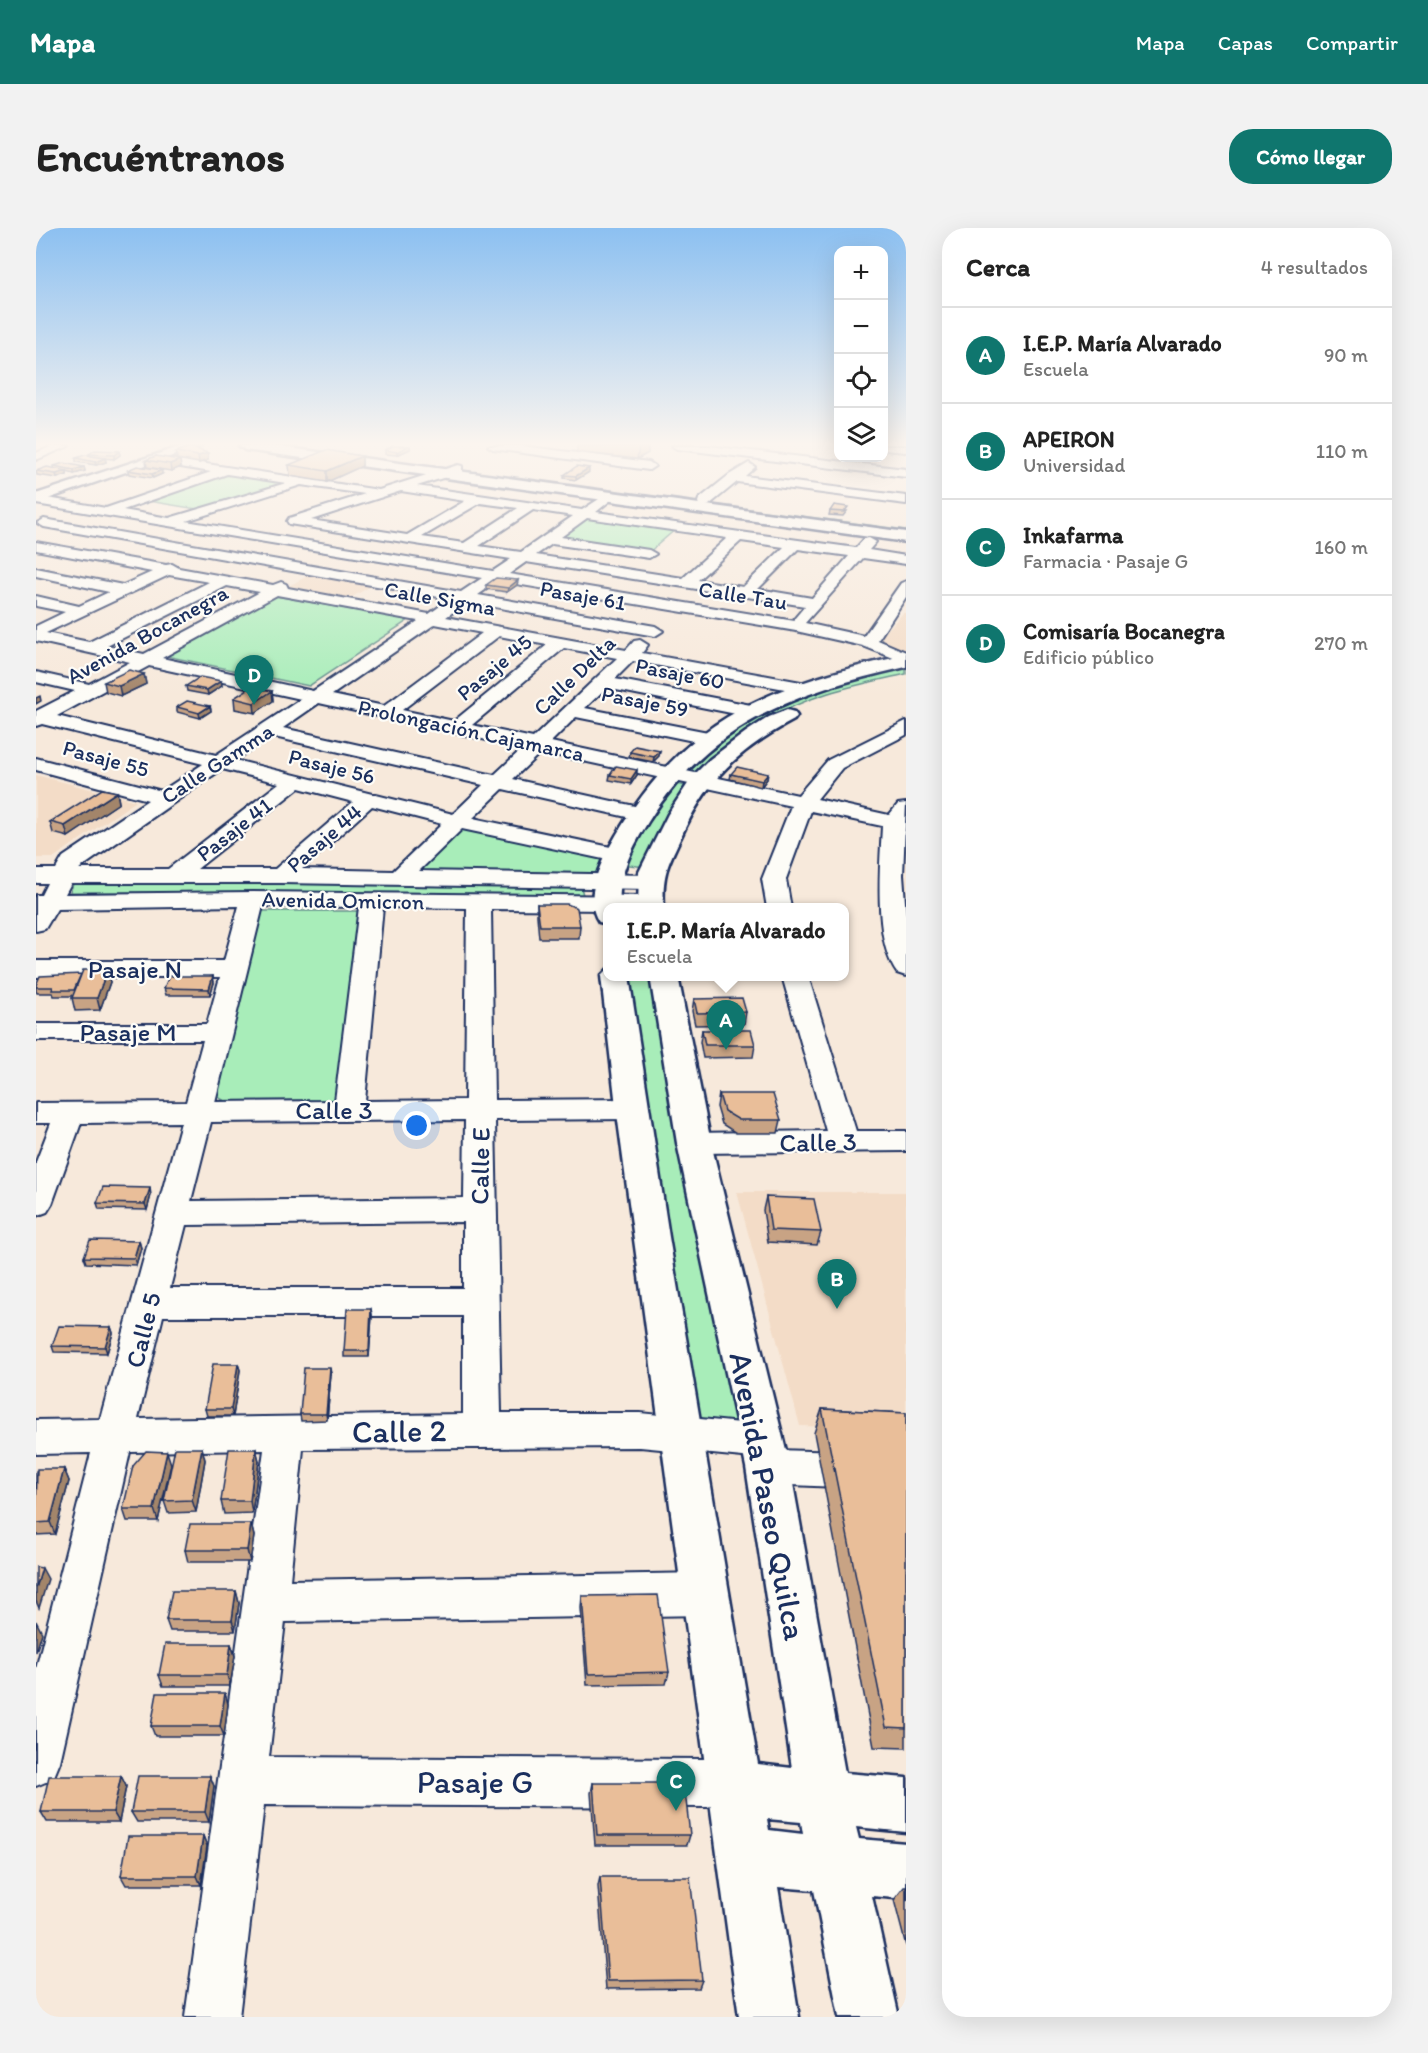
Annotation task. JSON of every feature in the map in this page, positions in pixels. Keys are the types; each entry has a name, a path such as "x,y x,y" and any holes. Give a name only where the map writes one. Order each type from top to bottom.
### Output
{"main road":[{"path":"855,529 906,537"},
{"path":"606,900 617,855 640,814 669,773 708,738 751,711 801,687 906,659"},
{"path":"650,898 652,872 702,780 743,744 775,722 846,692 906,678"},
{"path":"616,981 632,1109 705,1594 722,1786 747,1856 769,2017"},
{"name":"Avenida Paseo Quilca","path":"665,981 694,1143 765,1455 823,1797 869,2017"},
{"path":"722,1786 906,1805"},
{"path":"747,1856 906,1871"}],"street":[{"name":"Pasaje 61","path":"68,529 655,631"},
{"name":"Calle Tau","path":"210,529 796,626 868,642 906,659"},
{"path":"36,632 242,535 263,529"},
{"path":"342,529 816,603"},
{"path":"409,539 425,529"},
{"path":"466,548 495,529"},
{"name":"Calle Gamma","path":"36,924 42,902 71,862 562,529"},
{"path":"626,574 678,529"},
{"path":"697,529 906,560"},
{"path":"796,626 876,533"},
{"path":"686,583 738,536"},
{"path":"548,539 657,548"},
{"path":"747,592 795,544"},
{"name":"Calle Sigma","path":"36,546 801,687"},
{"name":"Avenida Bocanegra","path":"37,719 343,552"},
{"path":"36,572 124,590"},
{"path":"91,648 224,581"},
{"path":"868,642 906,586"},
{"path":"36,601 81,611"},
{"name":"Calle Delta","path":"399,878 679,608"},
{"path":"388,712 495,631"},
{"name":"Prolongación Cajamarca","path":"36,636 803,803 902,819"},
{"name":"Pasaje 45","path":"458,727 560,643"},
{"path":"36,677 93,690"},
{"name":"Pasaje 60","path":"601,682 751,711"},
{"name":"Pasaje 59","path":"572,711 708,738"},
{"name":"Pasaje 56","path":"37,719 457,822 617,855"},
{"path":"778,903 774,879 803,803 835,764 906,727"},
{"path":"267,730 640,814"},
{"name":"Pasaje 55","path":"36,764 163,798"},
{"name":"Pasaje 41","path":"174,876 294,782"},
{"name":"Pasaje 44","path":"281,876 367,800"},
{"path":"902,819 898,877 900,933 896,947 906,968"},
{"name":"Avenida Omicron","path":"36,876 399,878 606,900"},
{"name":"Avenida Omicron","path":"42,902 253,899 479,902 650,898"},
{"name":"Calle 5","path":"36,1762 172,1213 253,899"},
{"path":"349,1110 372,901"},
{"name":"Calle E","path":"479,902 481,1110 479,1302 482,1430"},
{"name":"Pasaje N","path":"36,969 234,969"},
{"path":"796,981 844,1142"},
{"name":"Pasaje M","path":"36,1032 220,1032"},
{"name":"Calle 3","path":"36,1113 632,1109"},
{"path":"36,1204 70,1113"},
{"name":"Calle 3","path":"694,1143 906,1141"},
{"path":"172,1213 479,1210"},
{"path":"151,1302 479,1302"},
{"name":"Calle 2","path":"36,1437 286,1432 640,1430 681,1435 765,1455 906,1472"},
{"path":"212,2017 241,1781 267,1601 286,1432"},
{"path":"267,1601 705,1594"},
{"name":"Pasaje G","path":"241,1781 722,1786"}],"shaded area":[{"path":"309,575 371,586 349,599 285,588"},
{"path":"903,613 906,613 906,655 877,641"},
{"path":"36,775 136,801 53,858 36,858"},
{"path":"737,1192 906,1192 906,1429 800,1426"}],"green space":[{"path":"573,529 675,529 648,553 559,540"},
{"path":"873,529 906,530 906,534"},
{"path":"276,596 409,620 309,686 166,656"},
{"path":"906,665 906,674 834,691 782,712 749,733 699,772 683,768 722,735 778,701"},
{"path":"669,783 687,786 645,867 621,864"},
{"path":"462,823 606,854 597,875 421,872 421,863"},
{"path":"74,882 580,883 583,895 70,892"},
{"path":"258,911 364,911 341,1100 225,1101 214,1095"},
{"path":"630,981 656,981 741,1429 691,1421"}],"building":[{"path":"496,578 518,580 508,588 486,585"},
{"path":"129,670 144,674 119,686 104,682"},
{"path":"200,677 221,681 207,690 186,686"},
{"path":"251,687 272,691 254,703 234,698"},
{"path":"187,701 210,706 199,713 177,707"},
{"path":"635,746 660,751 654,757 630,752"},
{"path":"616,766 637,770 631,779 610,775"},
{"path":"737,767 768,774 762,781 731,774"},
{"path":"102,789 117,792 65,826 50,822"},
{"path":"537,904 567,904 577,908 580,926 540,926"},
{"path":"83,970 107,970 97,998 72,998"},
{"path":"81,974 74,990 36,987 40,976"},
{"path":"169,976 213,976 209,989 164,988"},
{"path":"742,998 746,1012 697,1013 694,999"},
{"path":"702,1030 751,1030 755,1045 705,1045"},
{"path":"719,1094 773,1094 781,1120 739,1120 724,1111"},
{"path":"103,1187 150,1188 145,1204 97,1203"},
{"path":"766,1197 814,1199 821,1232 771,1230"},
{"path":"90,1240 139,1241 134,1258 84,1257"},
{"path":"347,1309 371,1309 369,1351 344,1351"},
{"path":"59,1326 111,1327 105,1347 52,1346"},
{"path":"213,1364 238,1364 231,1409 205,1409"},
{"path":"304,1368 330,1368 326,1414 300,1414"},
{"path":"822,1409 906,1413 906,1728 886,1727"},
{"path":"175,1448 202,1448 192,1500 164,1501"},
{"path":"229,1449 256,1449 250,1501 221,1501"},
{"path":"146,1451 167,1452 154,1509 123,1509 133,1466"},
{"path":"37,1469 64,1469 50,1522 36,1523"},
{"path":"190,1524 251,1524 247,1550 185,1550"},
{"path":"36,1567 42,1568 36,1588"},
{"path":"172,1591 236,1591 232,1620 166,1620"},
{"path":"658,1595 669,1672 588,1674 582,1596"},
{"path":"165,1644 231,1644 227,1675 159,1675"},
{"path":"157,1693 225,1693 220,1726 151,1726"},
{"path":"49,1776 121,1776 113,1812 41,1812"},
{"path":"138,1776 210,1776 205,1812 131,1812"},
{"path":"593,1783 684,1783 690,1835 597,1835"},
{"path":"128,1836 203,1836 197,1876 121,1876"},
{"path":"600,1877 690,1877 702,1980 608,1981"}],"place":[{"name":"Comisaría Bocanegra","path":"254,705"},
{"name":"I.E.P. María Alvarado","path":"726,1050"},
{"name":"APEIRON","path":"837,1309"},
{"name":"Inkafarma","path":"676,1811"}]}
